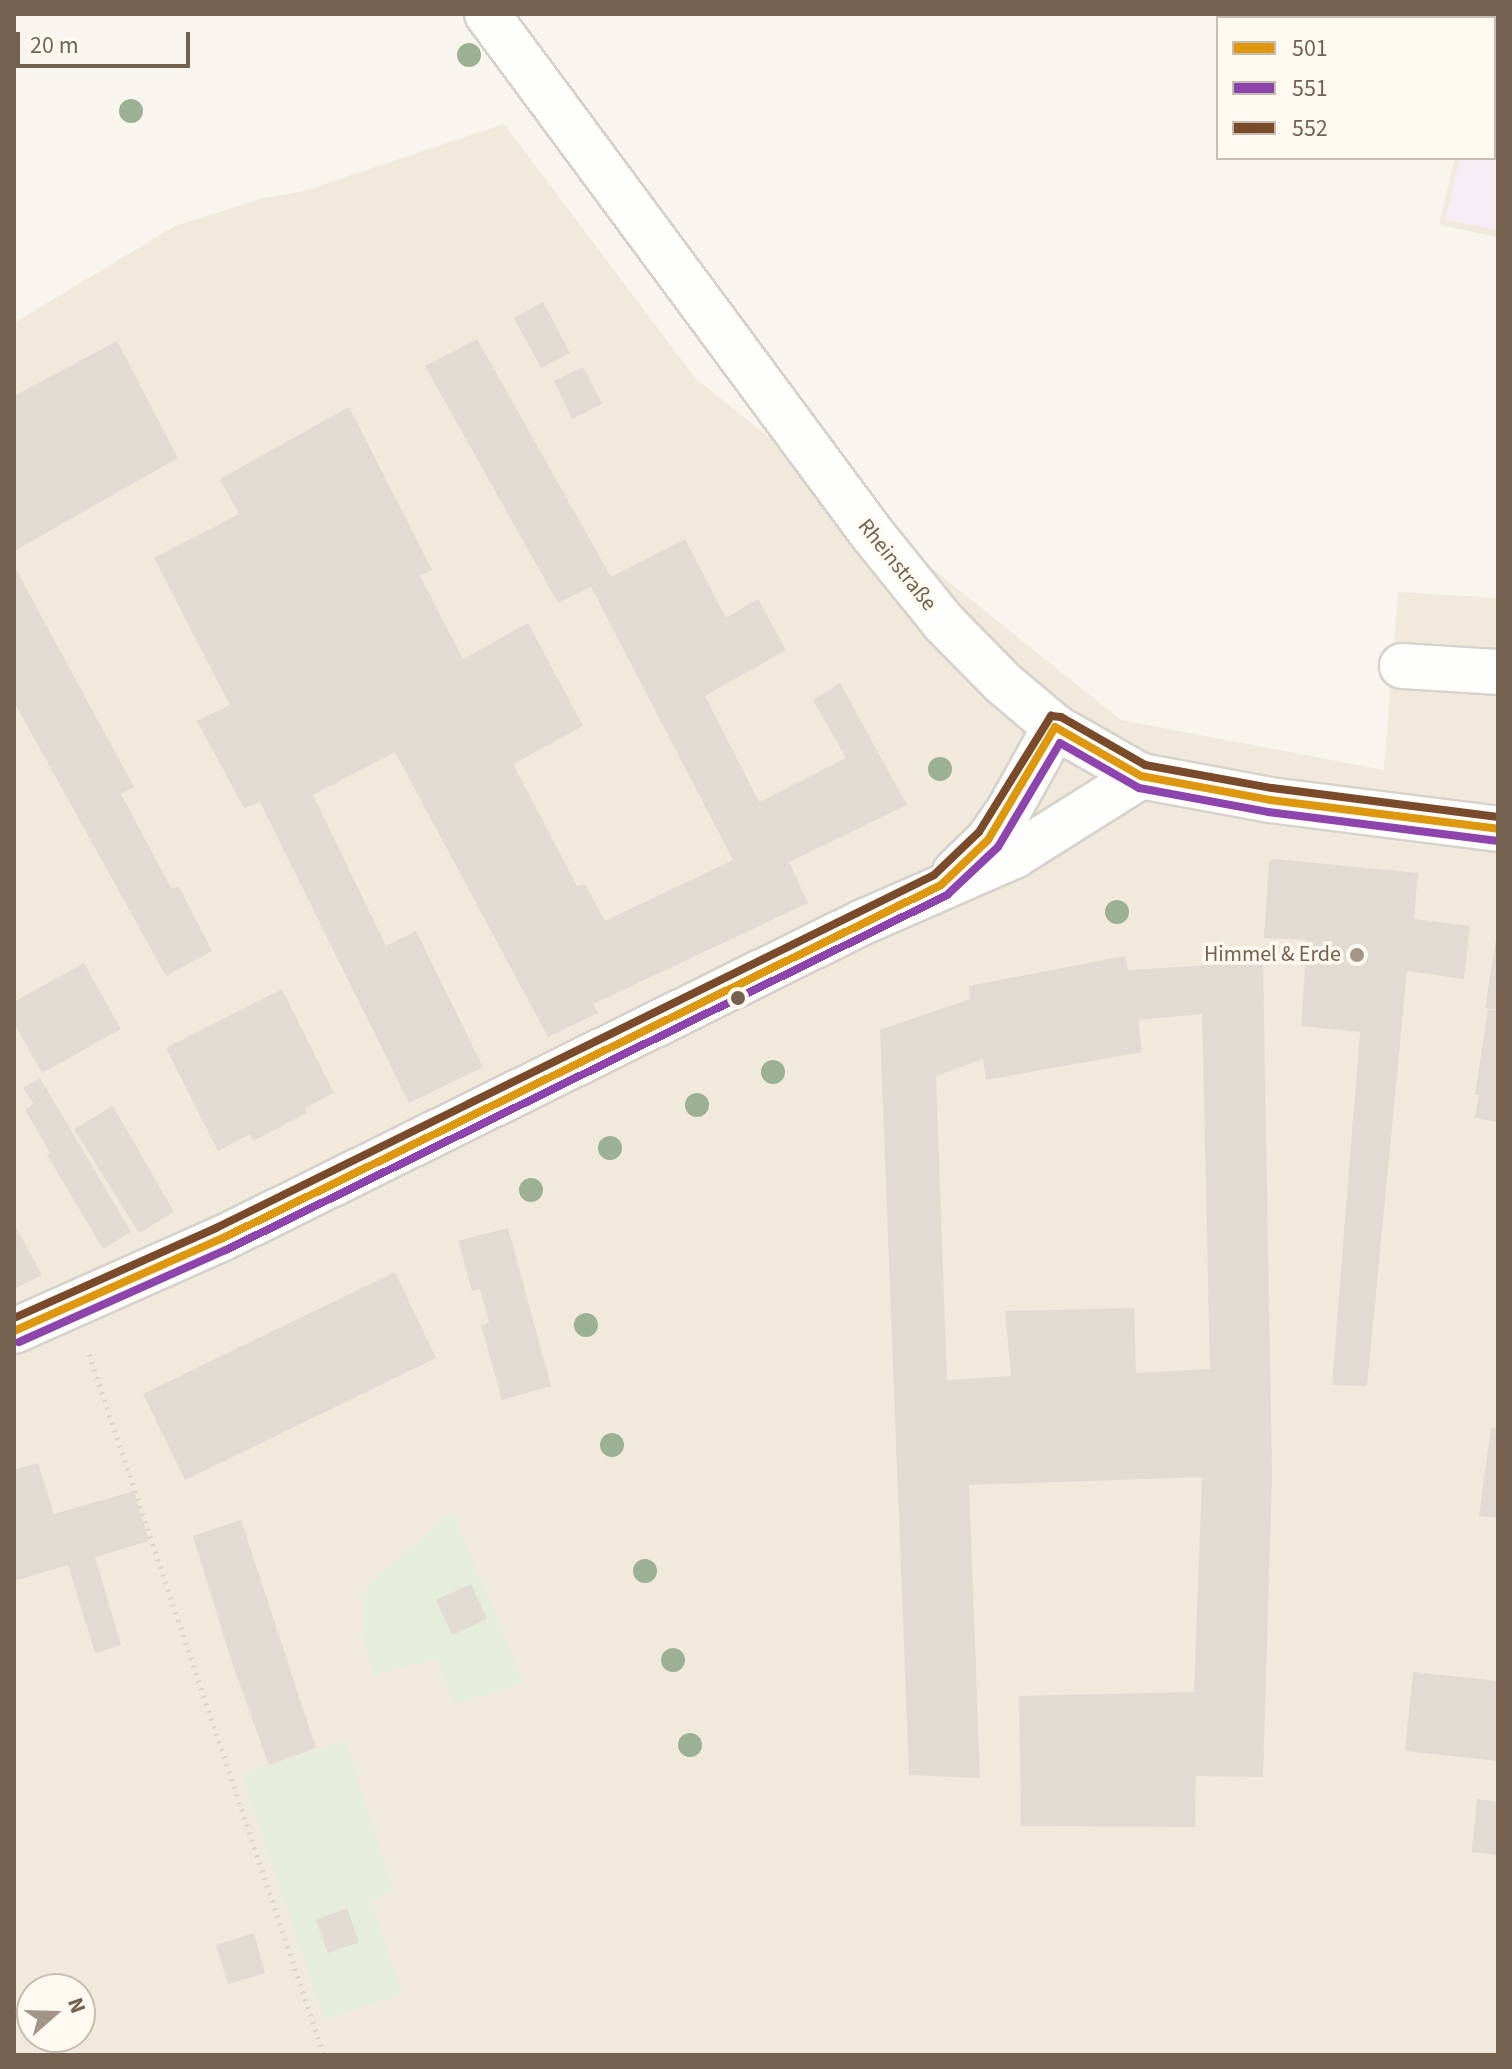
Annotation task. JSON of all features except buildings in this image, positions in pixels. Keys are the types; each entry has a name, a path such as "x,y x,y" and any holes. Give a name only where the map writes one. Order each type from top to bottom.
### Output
{"street":[{"name":"Rheinstraße","path":"487,14 873,535 944,623 1003,683 1055,727 1141,776 1270,800 1498,829"},
{"path":"1402,666 1498,672"},
{"path":"941,885 988,840 1009,810 1055,727"},
{"path":"14,1331 221,1239 941,885 1014,856 1141,776"}],"path":[{"path":"73,1307 324,2055"}],"shaded area":[{"path":"1498,14 1498,237 1439,225 1455,160 1496,160 1496,16 1490,16"},
{"path":"1498,14 1498,230 1445,220 1460,160 1496,160 1494,16"},
{"path":"504,124 696,379 1121,720 1384,770 1398,592 1498,598 1498,2055 14,2055 14,323 175,226 264,198 304,191"}],"green space":[{"path":"452,1511 524,1683 454,1704 437,1658 373,1676 362,1631 362,1597 370,1584"},
{"path":"346,1741 393,1891 371,1901 403,1994 324,2019 242,1774"}],"transit line":[{"name":"552","path":"14,1318 216,1228 934,875 979,832 1051,716 1061,717 1145,765 1272,788 1498,817"},
{"name":"501","path":"14,1331 221,1239 941,885 988,840 1055,727 1141,776 1270,800 1498,829"},
{"name":"551","path":"19,1342 226,1250 947,895 998,847 1060,743 1139,788 1268,812 1496,841"}],"place":[{"name":"Himmel & Erde","path":"1357,955"}]}
